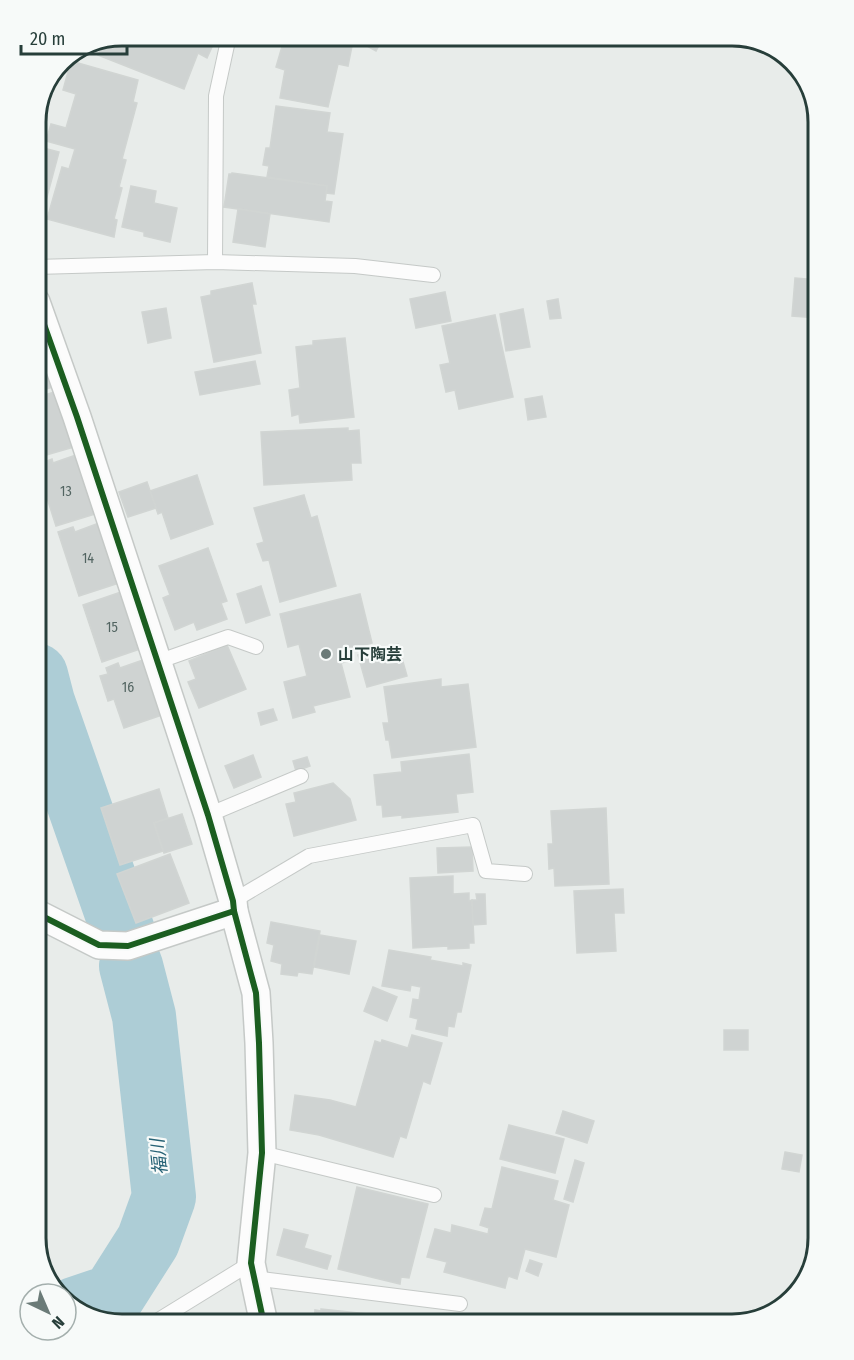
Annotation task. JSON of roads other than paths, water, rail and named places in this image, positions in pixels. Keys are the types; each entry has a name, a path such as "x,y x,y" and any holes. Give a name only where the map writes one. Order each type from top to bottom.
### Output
{"street":[{"path":"47,333 77,417 208,815 256,993 260,1043 262,1153 252,1271 262,1313"},
{"path":"47,919 99,945 128,945 234,906"}],"lane":[{"path":"215,262 216,96 227,47"},
{"path":"47,267 215,262 355,266 434,276"},
{"path":"157,662 228,637 256,647"},
{"path":"208,815 301,776"},
{"path":"234,906 309,856 472,825 486,871 525,874"},
{"path":"262,1153 434,1195"},
{"path":"173,1313 252,1271 460,1304"}],"waterway":[{"name":"福川","path":"47,713 124,934"},
{"name":"福川","path":"87,1305 113,1296 148,1241 164,1197 144,1016 131,966"}],"place":[{"name":"山下陶芸","path":"326,654"}]}
